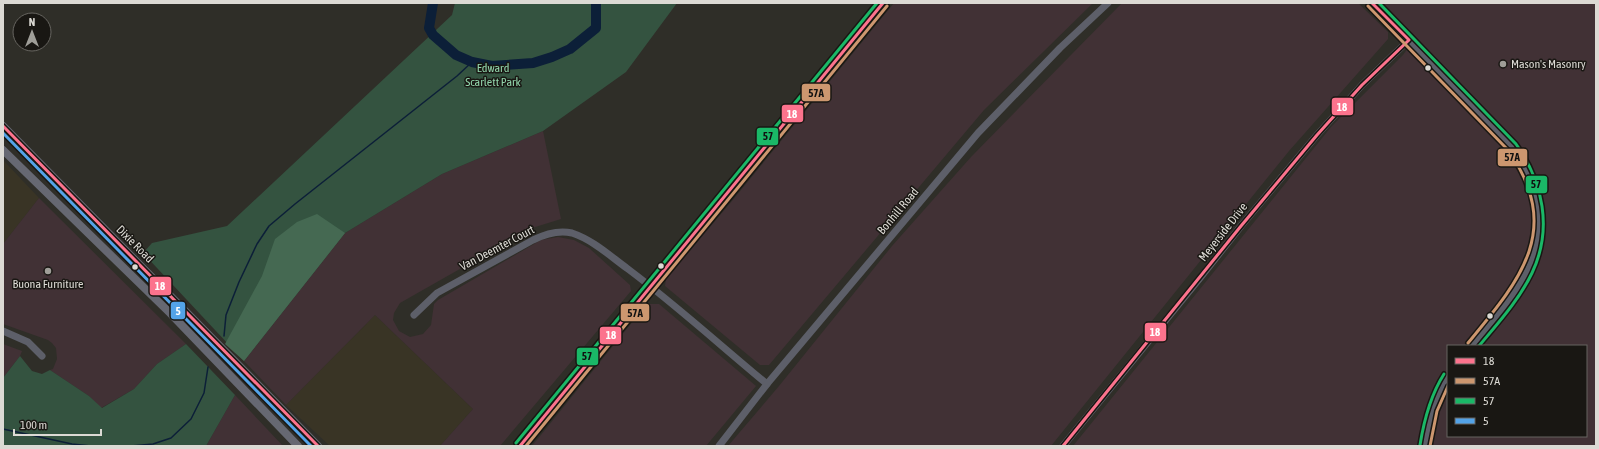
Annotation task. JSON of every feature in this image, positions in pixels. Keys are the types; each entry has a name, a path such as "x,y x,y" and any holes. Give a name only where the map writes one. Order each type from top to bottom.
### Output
{"main road":[{"name":"Dixie Road","path":"3,126 318,446"},
{"name":"Dixie Road","path":"3,150 170,313 298,446"},
{"path":"170,313 178,305"},
{"path":"227,373 237,364"}],"street":[{"path":"520,446 652,287 748,167 883,3"},
{"name":"Bonhill Road","path":"719,446 767,384 978,133 1060,48 1108,3"},
{"path":"1372,3 1512,147 1523,160 1535,189 1539,209 1539,224 1537,243 1532,261 1524,277 1510,297 1473,345"},
{"name":"Meyerside Drive","path":"1063,446 1241,226 1317,135 1362,85 1409,40"},
{"name":"Van Deemter Court","path":"414,315 437,293 533,240 544,235 557,232 570,233 592,243 652,287 767,384"},
{"path":"3,332 28,342 42,356"},
{"path":"1425,446 1433,405 1447,379"}],"shaded area":[{"path":"894,3 1093,3 984,110 769,365 760,365 665,286 666,279 732,201"},
{"path":"1122,3 1358,3 1388,32 1388,39 1289,151 1051,446 728,446 779,386 892,246 971,157"},
{"path":"1382,3 1596,3 1596,446 1073,446 1331,127 1403,55 1416,37"},
{"path":"543,131 561,219 532,228 400,303 394,313 393,320 399,331 410,337 423,334 431,325 434,304 438,300 541,240 558,237 574,240 589,248 630,285 631,291 500,446 440,446 473,409 375,315 286,405 244,361 345,233 442,174"},
{"path":"3,160 39,198 3,244"},
{"path":"39,198 186,344 157,364 134,389 101,408 89,396 50,370 53,369 57,359 56,348 52,343 48,340 3,324 3,244"},
{"path":"647,304 659,304 756,386 706,446 532,446"},
{"path":"375,315 473,409 440,446 330,446 286,405"},
{"path":"3,344 22,351 20,356 3,378"},
{"path":"235,395 283,446 206,446"}],"green space":[{"name":"Edward Scarlett Park","path":"455,3 677,3 626,72 543,131 442,174 345,233 244,361 143,253 152,243 227,226 452,15"},
{"path":"317,214 345,233 244,361 225,344 262,276 275,239 297,222"},
{"path":"186,344 235,395 206,446 3,446 3,378 20,356 32,371 42,374 50,370 89,396 102,408 134,389 157,364"}],"waterway":[{"path":"433,3 429,28 433,35 456,55 472,62 492,66 533,63 570,49 596,28 596,3"},
{"path":"224,336 226,315 239,282 257,244 269,226 457,76 472,62"},
{"path":"131,446 153,444 171,438 191,419 204,393 208,367"},
{"path":"3,429 72,444 91,446"}],"transit line":[{"name":"57","path":"516,443 877,3"},
{"name":"18","path":"520,446 883,3"},
{"name":"18","path":"1063,446 1241,226 1317,135 1362,85 1409,40 1372,3"},
{"name":"57","path":"1379,3 1516,144 1533,174 1538,190 1542,206 1542,240 1532,273 1521,293 1508,311 1480,345"},
{"name":"57A","path":"526,446 887,6"},
{"name":"57A","path":"1368,6 1508,150 1524,179 1533,205 1534,230 1528,253 1518,275 1504,298 1468,343"},
{"name":"18","path":"3,126 318,446"},
{"name":"5","path":"3,133 311,446"},
{"name":"57","path":"1420,445 1428,408 1444,374"},
{"name":"57A","path":"1430,446 1437,411 1447,388"}],"place":[{"name":"Mason's Masonry","path":"1503,64"},
{"name":"Buona Furniture","path":"48,271"}]}
